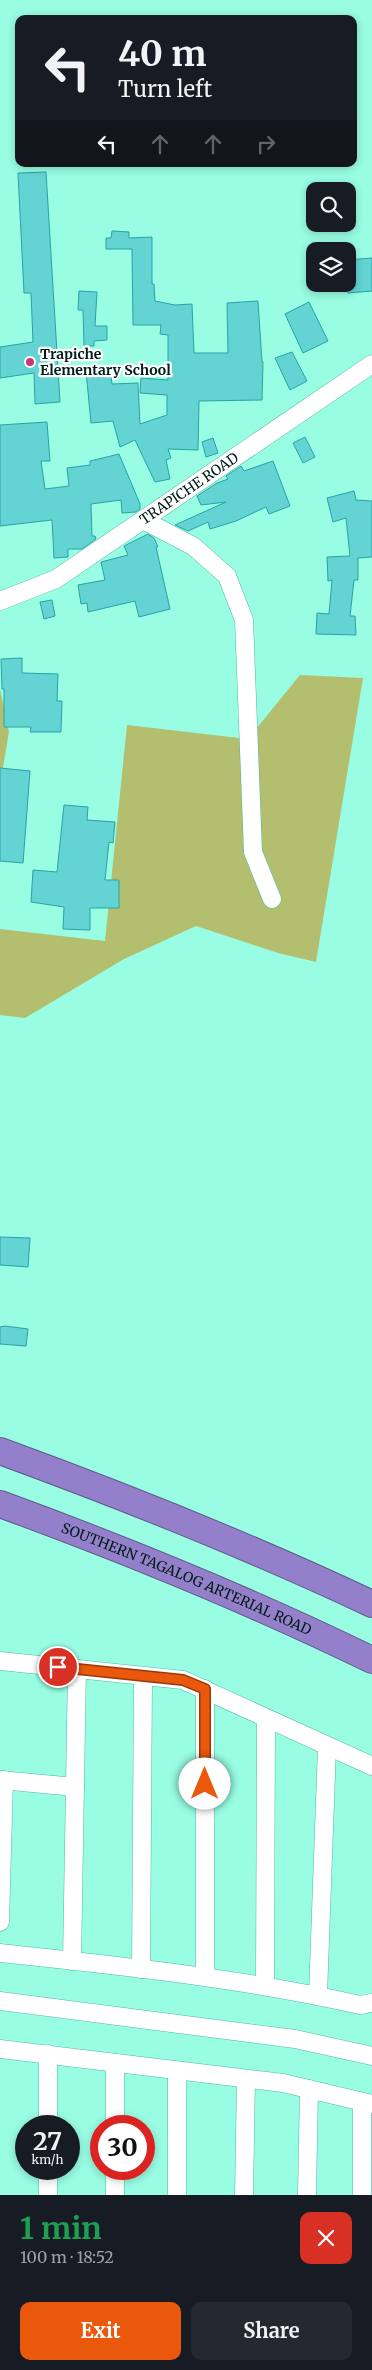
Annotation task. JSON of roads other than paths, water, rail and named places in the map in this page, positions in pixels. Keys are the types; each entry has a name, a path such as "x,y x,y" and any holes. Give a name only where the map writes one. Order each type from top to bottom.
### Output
{"highway":[{"path":"0,1451 91,1485 310,1575 372,1604"},
{"name":"SOUTHERN TAGALOG ARTERIAL ROAD","path":"0,1504 58,1525 277,1613 372,1660"}],"street":[{"name":"TRAPICHE ROAD","path":"0,601 56,579 372,364"},
{"path":"143,520 193,546 227,576 244,620 253,852 272,899"},
{"path":"0,1661 183,1680 372,1766"},
{"path":"72,1961 77,1669"},
{"path":"141,1969 143,1677"},
{"path":"205,1689 205,1976"},
{"path":"265,1985 266,1719"},
{"path":"318,1995 327,1747"},
{"path":"0,1922 2,1780 75,1787"},
{"path":"0,1953 205,1976 265,1985 360,2005 372,2003"},
{"path":"0,2001 295,2039 372,2056"},
{"path":"0,2049 283,2083 367,2103 362,2195"},
{"path":"48,2054 48,2115"},
{"path":"115,2063 115,2115"},
{"path":"177,2195 178,2071"},
{"path":"244,2195 246,2079"},
{"path":"307,2195 310,2089"},
{"path":"48,2180 48,2195"},
{"path":"115,2180 115,2195"}],"place":[{"name":"Trapiche Elementary School","path":"30,362"}]}
